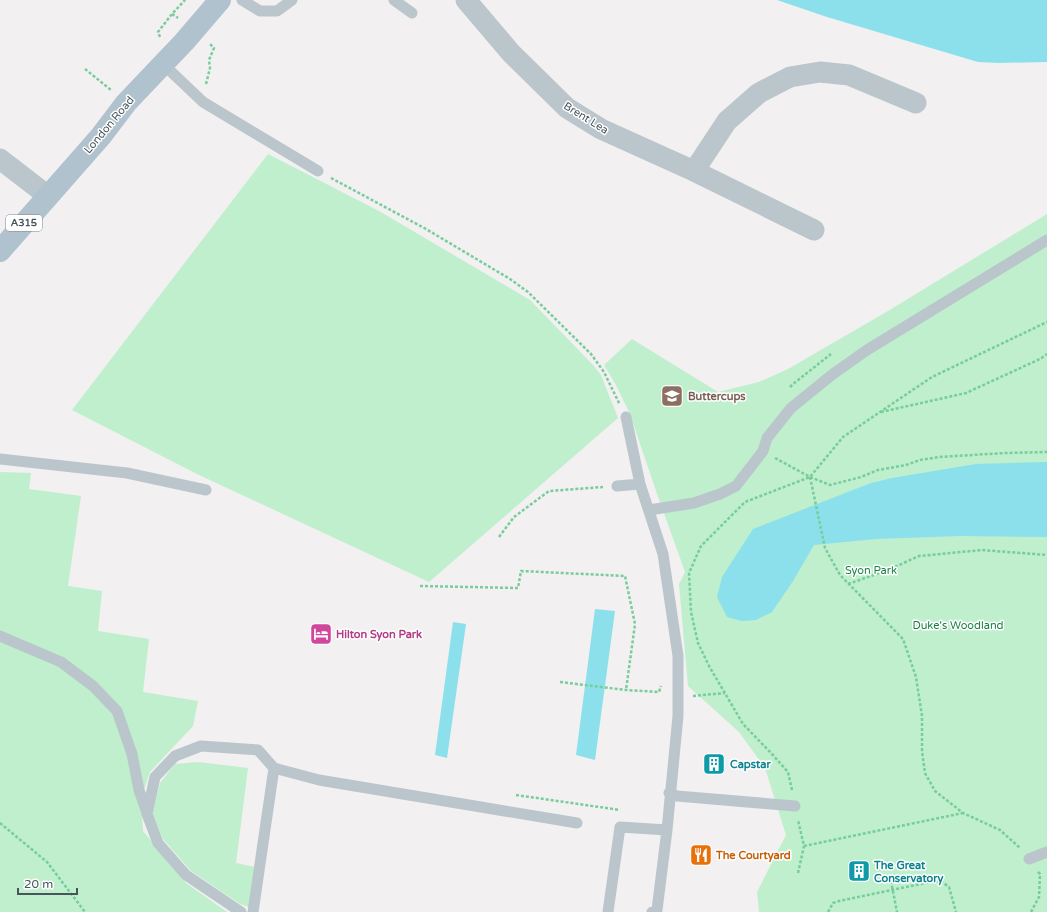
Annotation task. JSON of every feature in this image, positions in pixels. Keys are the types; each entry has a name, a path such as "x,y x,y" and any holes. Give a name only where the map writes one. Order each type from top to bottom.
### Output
{"main road":[{"name":"London Road","path":"0,251 101,136 126,104 184,42 220,0"}],"street":[{"name":"Brent Lea","path":"466,0 511,53 567,108 601,129 694,170 814,230"},
{"path":"694,170 727,121 759,93 790,77 820,72 849,75 916,103"},
{"path":"0,159 48,196"}],"lane":[{"path":"242,0 260,12 277,11 292,0"},
{"path":"394,0 412,12"},
{"path":"162,64 203,102 318,171"},
{"path":"649,510 694,503 720,494 736,486 763,451 767,438 791,408 833,374 874,346 1047,240"},
{"path":"626,417 640,484 663,554 678,656 678,716 667,830 655,911"},
{"path":"0,459 127,473 206,490"},
{"path":"617,486 640,484"},
{"path":"0,636 61,662 93,686 117,711 132,754 139,790 158,843 186,875 241,912"},
{"path":"147,814 155,777 175,756 201,746 258,750 274,768 319,780 577,823"},
{"path":"254,912 274,768"},
{"path":"670,793 677,796 795,806"},
{"path":"608,912 620,827 667,830"},
{"path":"1029,859 1047,852"}],"path":[{"path":"158,32 185,0"},
{"path":"172,14 179,18"},
{"path":"208,42 214,48 209,60 210,68"},
{"path":"85,69 126,104"},
{"path":"318,171 426,229 510,278 528,292 591,354 604,372 612,387"},
{"path":"798,873 804,846 788,772 743,724 709,666 698,643 691,612 690,572 701,546 745,502 810,477 843,437 932,377 1047,322"},
{"path":"879,412 966,393 1040,359 1047,354"},
{"path":"763,451 810,477 830,485 861,477 878,470 906,465 926,459 1005,453 1047,452"},
{"path":"810,477 825,548 840,575 903,639 916,676 922,716 922,751 925,773 935,790 963,813 1000,830 1024,851 1040,874 1039,897 1031,912"},
{"path":"499,537 514,517 549,491 617,486"},
{"path":"848,584 888,570 919,556 982,550 1047,555"},
{"path":"420,586 518,588 521,571 625,576 636,624 626,690"},
{"path":"560,682 626,690 659,692 661,686 677,686"},
{"path":"693,696 725,694"},
{"path":"804,846 963,813"},
{"path":"0,823 47,862 85,912"},
{"path":"890,876 897,912"},
{"path":"828,912 833,903 935,881 942,882 949,887 956,912"}],"green space":[{"path":"268,154 379,211 530,300 601,375 618,418 429,582 197,474 72,410"},
{"name":"Syon Park","path":"1047,214 1047,912 759,912 757,892 786,835 765,768 739,732 688,686 679,584 685,572 630,414 616,385 604,365 632,339 718,392 759,382 788,369 888,311"},
{"path":"0,472 31,473 29,489 81,496 68,586 102,591 98,631 149,639 143,692 198,701 193,726 150,772 141,799 143,831 186,883 227,912 0,912"},
{"path":"198,762 248,768 236,863 255,867 249,907 240,904 191,871 163,839 152,814 160,783 175,764"}],"water":[{"path":"777,0 1047,0 1047,62 978,62 827,17"},
{"path":"1047,462 1047,537 960,536 876,539 814,545 793,581 772,612 756,620 742,621 727,617 717,597 722,577 753,529 871,483 892,478 976,464"},
{"path":"595,609 615,611 595,760 576,755"},
{"path":"453,622 466,624 447,758 435,755"}],"place":[{"name":"Buttercups","path":"672,396"},
{"name":"Hilton Syon Park","path":"321,634"},
{"name":"Capstar","path":"714,764"},
{"name":"The Courtyard","path":"701,855"},
{"name":"The Great Conservatory","path":"859,871"}],"park label":[{"name":"Duke's Woodland","path":"958,625"}]}
